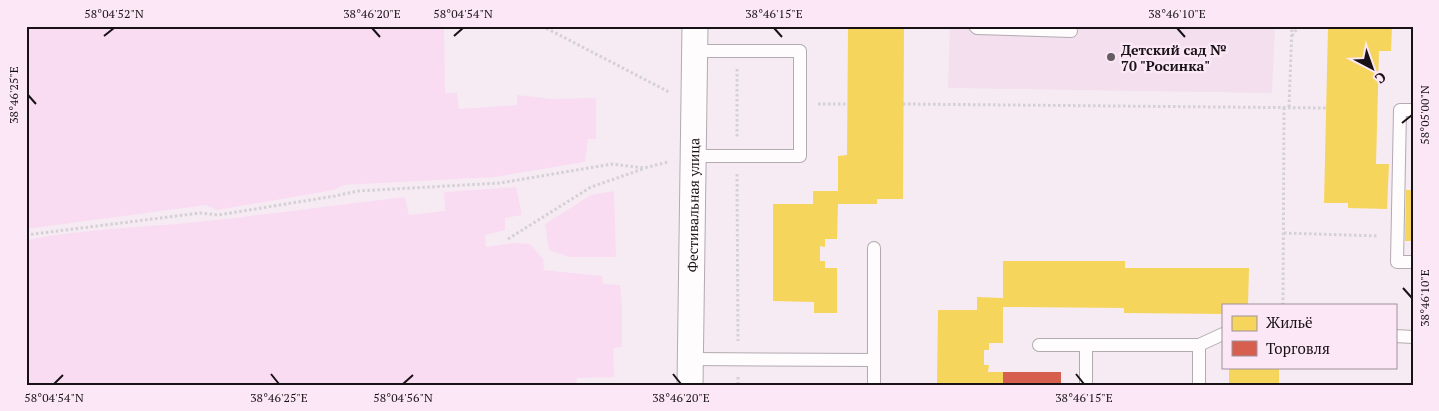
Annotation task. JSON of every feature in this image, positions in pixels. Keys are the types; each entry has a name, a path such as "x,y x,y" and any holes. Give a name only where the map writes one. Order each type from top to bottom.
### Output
{"street":[{"name":"Фестивальная улица","path":"690,385 694,38"}],"lane":[{"path":"975,26 977,28 1071,31"},
{"path":"693,156 800,156 800,51 736,51 694,38"},
{"path":"1413,110 1400,110 1397,236 1397,262 1413,262"},
{"path":"874,248 874,385"},
{"path":"1039,346 1199,345 1222,334"},
{"path":"1396,336 1413,337"},
{"path":"1199,345 1199,385"},
{"path":"1086,346 1086,385"},
{"path":"690,359 874,360"}],"path":[{"path":"542,26 694,105"},
{"path":"1283,304 1286,107 1292,26"},
{"path":"1292,37 1299,26"},
{"path":"736,51 738,385"},
{"path":"800,104 847,104"},
{"path":"904,104 1326,108"},
{"path":"508,239 591,187 644,168 693,156"},
{"path":"26,235 200,213 218,215 358,191 500,183 612,164 644,168"},
{"path":"1284,233 1397,236"}],"shaded area":[{"path":"26,26 444,26 445,93 457,93 459,109 517,105 517,95 553,99 596,98 596,139 588,139 585,162 495,177 344,185 334,190 217,210 206,205 26,229"},
{"name":"Детский сад № 70 \"Росинка\"","path":"950,26 1275,26 1272,93 948,88"},
{"path":"516,187 522,215 505,218 505,230 485,235 486,247 514,243 530,244 543,259 544,270 602,276 603,284 620,285 622,347 613,348 614,377 577,378 576,385 26,385 26,240 97,230 216,220 405,197 409,215 445,211 444,192"},
{"path":"614,191 616,257 569,257 549,250 545,224 591,195"}],"building: Жильё":[{"path":"839,26 904,26 903,199 877,199 877,204 838,204 837,239 825,239 825,247 820,246 820,261 825,261 825,268 837,268 837,313 814,313 814,302 773,301 773,204 813,204 813,191 838,191 838,156 847,155 848,29 839,28"},
{"path":"1328,26 1392,26 1391,51 1379,51 1376,164 1389,164 1387,209 1348,208 1348,203 1324,203"},
{"path":"1406,190 1413,190 1413,241 1405,241"},
{"path":"1003,261 1125,261 1125,268 1249,268 1248,304 1222,304 1222,314 1124,313 1124,308 1003,307 1003,343 989,343 989,350 984,350 984,365 989,365 988,372 1003,372 1003,385 937,385 938,310 977,310 977,297 1003,298"},
{"path":"1229,368 1279,368 1279,385 1229,385"}],"building: Торговля":[{"path":"1003,372 1061,372 1061,385 1003,385"}],"place":[{"name":"Детский сад № 70 \"Росинка\"","path":"1111,57"}]}
